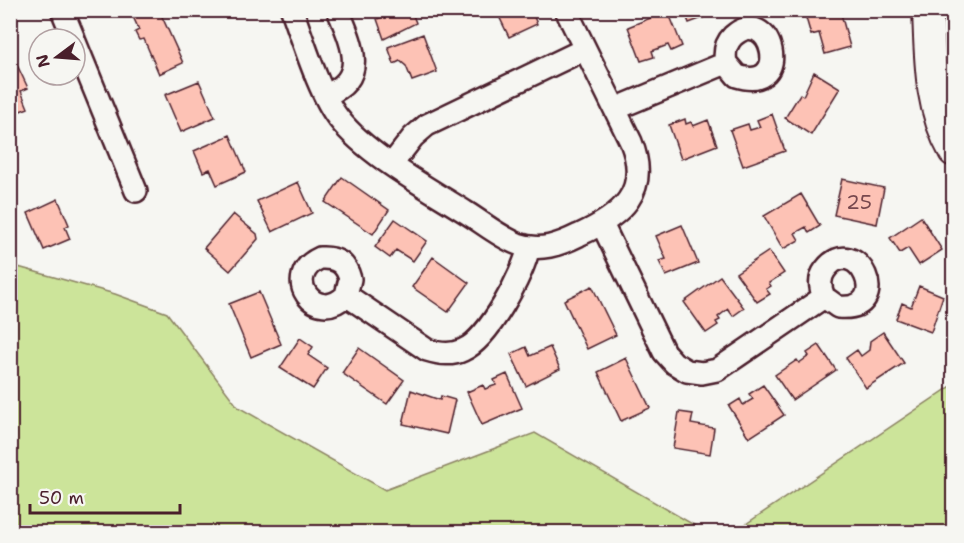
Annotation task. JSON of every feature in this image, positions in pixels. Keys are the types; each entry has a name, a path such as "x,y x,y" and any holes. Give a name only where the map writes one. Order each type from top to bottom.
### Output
{"main road":[{"path":"928,10 930,83 946,138 954,151"}],"street":[{"path":"62,10 69,27"},
{"path":"292,10 326,95 340,121 392,164 510,240 529,247 557,245 602,225 625,206 634,189 637,171 635,152 566,10"},
{"path":"326,95 344,83 353,66 353,46 338,10"},
{"path":"392,164 413,137 427,125 585,49"},
{"path":"615,110 726,63"},
{"path":"87,72 136,191"},
{"path":"602,225 664,352 674,363 687,371 702,373 724,367 824,297"},
{"path":"346,295 427,350 442,354 457,353 471,346 481,336 518,281 529,247"}],"green space":[{"path":"11,265 115,294 167,313 238,407 385,490 535,433 706,532 11,532"},
{"path":"953,385 953,532 734,532"}],"building":[{"path":"159,10 183,63 159,74 144,39 139,40 135,32 139,30 131,12"},
{"path":"380,10 411,10 416,23 384,39 377,19 382,17"},
{"path":"496,10 531,10 537,24 509,37"},
{"path":"684,10 702,10 705,17 689,23"},
{"path":"840,10 850,47 825,54 819,33 811,35 806,18"},
{"path":"668,11 682,46 671,51 668,45 652,51 654,57 641,61 628,27"},
{"path":"423,34 437,72 412,81 406,66 400,61 394,64 388,47"},
{"path":"18,67 28,88 21,91 28,108 10,115 10,70"},
{"path":"814,72 840,88 811,135 785,118 800,94 803,96"},
{"path":"199,81 215,117 181,132 165,95"},
{"path":"772,114 785,151 743,166 730,130 748,124 750,130 760,127 757,120"},
{"path":"685,119 686,124 691,122 693,126 708,120 717,145 681,159 669,125"},
{"path":"230,135 246,172 217,185 210,169 203,172 194,151"},
{"path":"342,177 389,210 373,234 325,202"},
{"path":"842,179 884,188 877,224 834,215"},
{"path":"298,182 312,213 272,232 257,201"},
{"path":"801,194 820,226 809,233 806,227 795,233 799,240 783,249 764,216"},
{"path":"58,199 69,225 65,227 70,239 44,250 28,213"},
{"path":"233,214 257,234 258,239 230,271 204,248"},
{"path":"921,217 942,250 919,265 908,248 900,253 890,238"},
{"path":"395,219 427,241 413,261 396,250 390,258 375,247"},
{"path":"682,225 698,263 666,276 659,261 666,259 656,236"},
{"path":"769,251 784,273 769,283 771,286 766,289 770,294 757,302 736,273"},
{"path":"433,257 469,283 448,312 412,287"},
{"path":"720,276 744,308 733,316 728,309 718,317 720,320 716,322 718,325 706,333 684,302"},
{"path":"592,286 616,335 587,349 564,300"},
{"path":"919,286 943,296 931,332 896,319 902,303 911,307"},
{"path":"259,292 281,344 251,357 229,304"},
{"path":"883,332 904,363 866,388 846,358 857,350 861,356 869,350 870,341"},
{"path":"300,338 313,347 308,355 327,368 313,389 280,368"},
{"path":"819,345 836,370 792,400 775,375 797,360 799,363 809,356 807,353"},
{"path":"526,347 530,356 550,347 560,369 526,386 511,354"},
{"path":"359,348 404,380 387,404 342,373"},
{"path":"626,358 650,408 621,421 598,372"},
{"path":"507,374 522,408 482,425 467,392 483,385 485,389 496,385 494,380"},
{"path":"763,385 784,415 749,438 729,406 740,399 743,405 753,399 749,394"},
{"path":"411,390 440,400 441,396 455,400 447,434 403,424"},
{"path":"679,412 693,414 691,424 714,428 710,454 673,448"}]}
